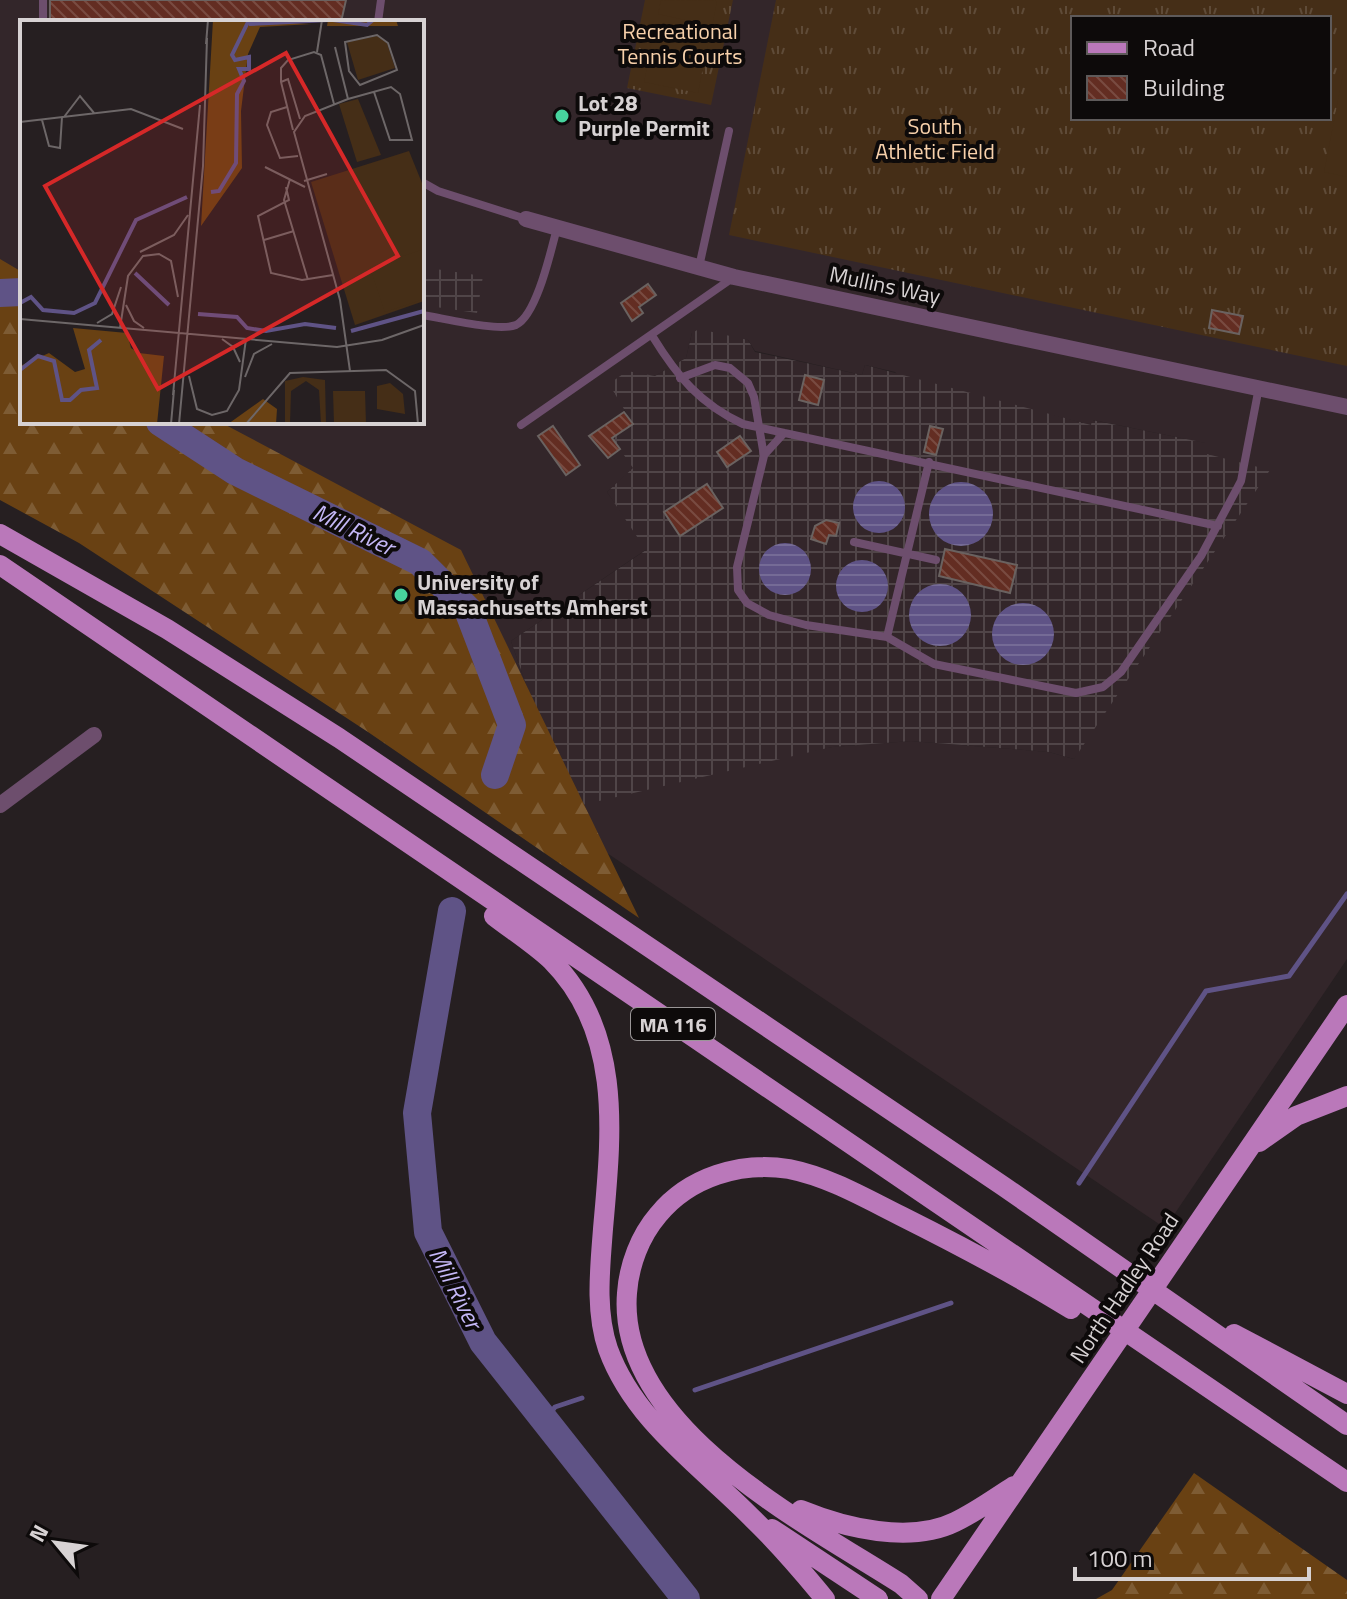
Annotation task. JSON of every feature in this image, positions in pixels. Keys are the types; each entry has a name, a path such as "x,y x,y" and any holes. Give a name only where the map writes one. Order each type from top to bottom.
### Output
{"main road":[{"name":"MA 116","path":"0,534 167,629 339,738 1003,1186 1347,1425"},
{"name":"MA 116","path":"0,565 1347,1485"},
{"path":"250,735 550,959 576,995 597,1039 610,1093 600,1290 608,1349 624,1382 641,1407 696,1467 752,1517 825,1599"},
{"name":"North Hadley Road","path":"941,1599 1347,1008"},
{"path":"1246,1152 1296,1116 1347,1096"},
{"path":"918,1599 901,1584 760,1493 704,1448 653,1386 634,1350 626,1300 636,1255 662,1210 689,1188 711,1177 763,1167 790,1170 833,1184 994,1263 1080,1314 1347,1485"},
{"path":"1174,1306 1347,1394"},
{"path":"760,1493 850,1526 912,1532 952,1524 1020,1483"},
{"path":"752,1517 878,1599"}],"street":[{"name":"Mullins Way","path":"526,219 734,277 1347,407"},
{"path":"0,805 94,735"}],"lane":[{"path":"378,20 381,0"},
{"path":"699,268 729,131"},
{"name":"Mullins Way","path":"424,185 526,219"},
{"path":"424,315 498,326 515,325 528,314 557,228"},
{"path":"521,425 653,337 734,277"},
{"path":"653,337 680,378 701,400 723,415 760,428 1218,526"},
{"path":"680,378 715,365 730,368 748,383 764,456 737,567 741,597 756,609 781,618 887,637 934,664 1066,692 1094,690 1112,681 1129,663 1218,526 1241,481 1259,386"},
{"path":"764,456 784,433"},
{"path":"887,637 929,462"},
{"path":"854,542 936,560"}],"shaded area":[{"name":"University of Massachusetts Amherst","path":"0,0 1347,0 1347,959 1165,1228 0,445","holes":["692,333 748,340 755,351 862,375 865,365 895,372 900,377 1091,425 1093,420 1205,443 1074,759 1049,752 911,741 832,747 767,760 540,725 511,641 647,549 607,492 634,468 613,438 633,424 624,412 627,372 655,376 686,358"]},
{"path":"424,267 483,276 477,313 424,305"},
{"path":"699,329 748,340 755,352 862,375 865,365 1091,425 1092,420 1206,443 1203,453 1270,470 1074,759 1049,752 911,741 832,747 582,805 540,725 511,641 646,550 607,492 633,468 612,438 633,424 609,384 627,371 655,376 686,358 692,333"},
{"path":"879,481 897,489 905,507 897,525 879,533 861,525 853,507 861,489"},
{"path":"961,482 979,488 987,496 993,514 987,532 979,540 961,546 943,540 935,532 929,514 935,496 943,488"},
{"path":"785,543 803,551 811,569 803,587 785,595 767,587 759,569 767,551"},
{"path":"862,560 880,568 888,586 880,604 862,612 844,604 836,586 844,568"},
{"path":"934,584 946,584 962,593 969,603 969,627 962,637 946,646 934,646 914,632 909,621 909,609 923,589"},
{"path":"1017,603 1029,603 1045,612 1052,622 1052,646 1045,656 1029,665 1017,665 997,651 992,640 992,628 1006,608"}],"green space":[{"name":"Recreational Tennis Courts","path":"645,0 733,0 711,105 627,88"},
{"path":"661,0 717,1 712,26 658,14"},
{"name":"South Athletic Field","path":"776,0 1347,0 1347,366 729,235"},
{"path":"656,23 710,35 705,60 650,49"},
{"path":"1347,54 1347,177 1324,172"},
{"path":"649,57 703,67 698,93 644,82"},
{"path":"0,259 20,271 20,424 224,424 461,550 639,918 368,732 79,543 0,500"},
{"path":"1194,1473 1347,1580 1347,1599 1096,1599 1112,1590"}],"building":[{"path":"50,0 346,0 341,20 50,20"},
{"path":"648,284 656,295 639,307 643,313 632,321 621,303"},
{"path":"1212,310 1243,316 1239,334 1209,328"},
{"path":"805,375 824,380 818,405 799,400"},
{"path":"624,412 633,424 612,438 620,449 608,458 589,436"},
{"path":"553,426 580,465 566,475 538,436"},
{"path":"930,426 943,429 936,455 924,452"},
{"path":"740,436 751,451 727,467 717,452"},
{"path":"707,484 723,508 680,536 664,512"},
{"path":"826,520 839,523 836,536 829,535 826,544 811,539 815,526"},
{"path":"945,549 1017,565 1010,593 939,576"}],"waterway":[{"name":"Mill River","path":"0,293 20,292"},
{"name":"Mill River","path":"163,424 235,471 420,562 468,610 512,725 495,775"},
{"path":"1079,1183 1206,991 1289,976 1347,894"},
{"name":"Mill River","path":"452,911 417,1113 428,1232 483,1342 686,1599"},
{"path":"695,1390 951,1303"},
{"path":"545,1420 555,1407 582,1398"}],"place":[{"name":"Lot 28 Purple Permit","path":"562,116"},
{"name":"University of Massachusetts Amherst","path":"401,595"}]}
